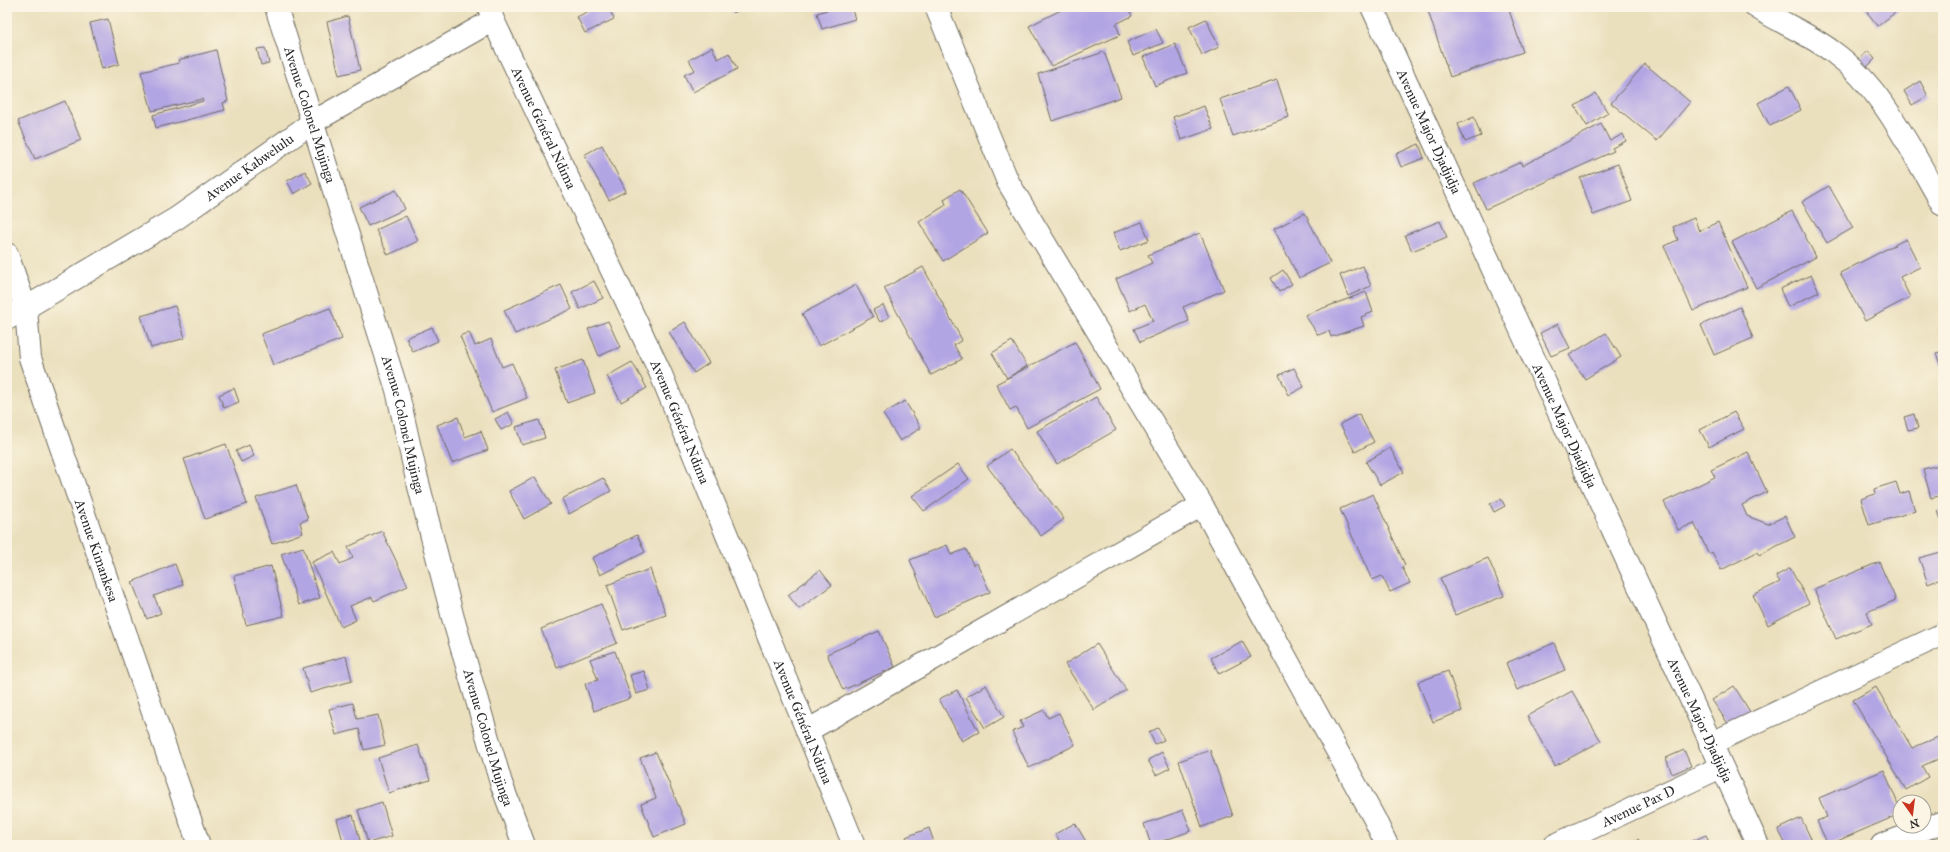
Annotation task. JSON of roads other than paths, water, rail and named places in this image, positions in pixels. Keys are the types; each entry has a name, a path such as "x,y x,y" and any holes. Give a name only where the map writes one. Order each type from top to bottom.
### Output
{"street":[{"name":"Avenue Colonel Mujinga","path":"276,7 397,390 416,475 453,618 501,783 524,845"},
{"path":"936,7 1008,182 1202,506 1374,818 1387,845"},
{"name":"Avenue Major Djadjidja","path":"1372,7 1710,744 1758,845"},
{"path":"1756,7 1833,51 1859,75 1881,100 1943,205"},
{"name":"Avenue Kabwelulu","path":"16,314 177,218 312,122 491,13"},
{"name":"Avenue Général Ndima","path":"491,13 660,372 854,845"},
{"name":"Avenue Kimankesa","path":"7,254 16,314 30,358 199,845"},
{"path":"807,731 1202,506"},
{"path":"1710,744 1943,634"},
{"name":"Avenue Pax D","path":"1555,845 1721,767"},
{"path":"1882,845 1943,822"}]}
